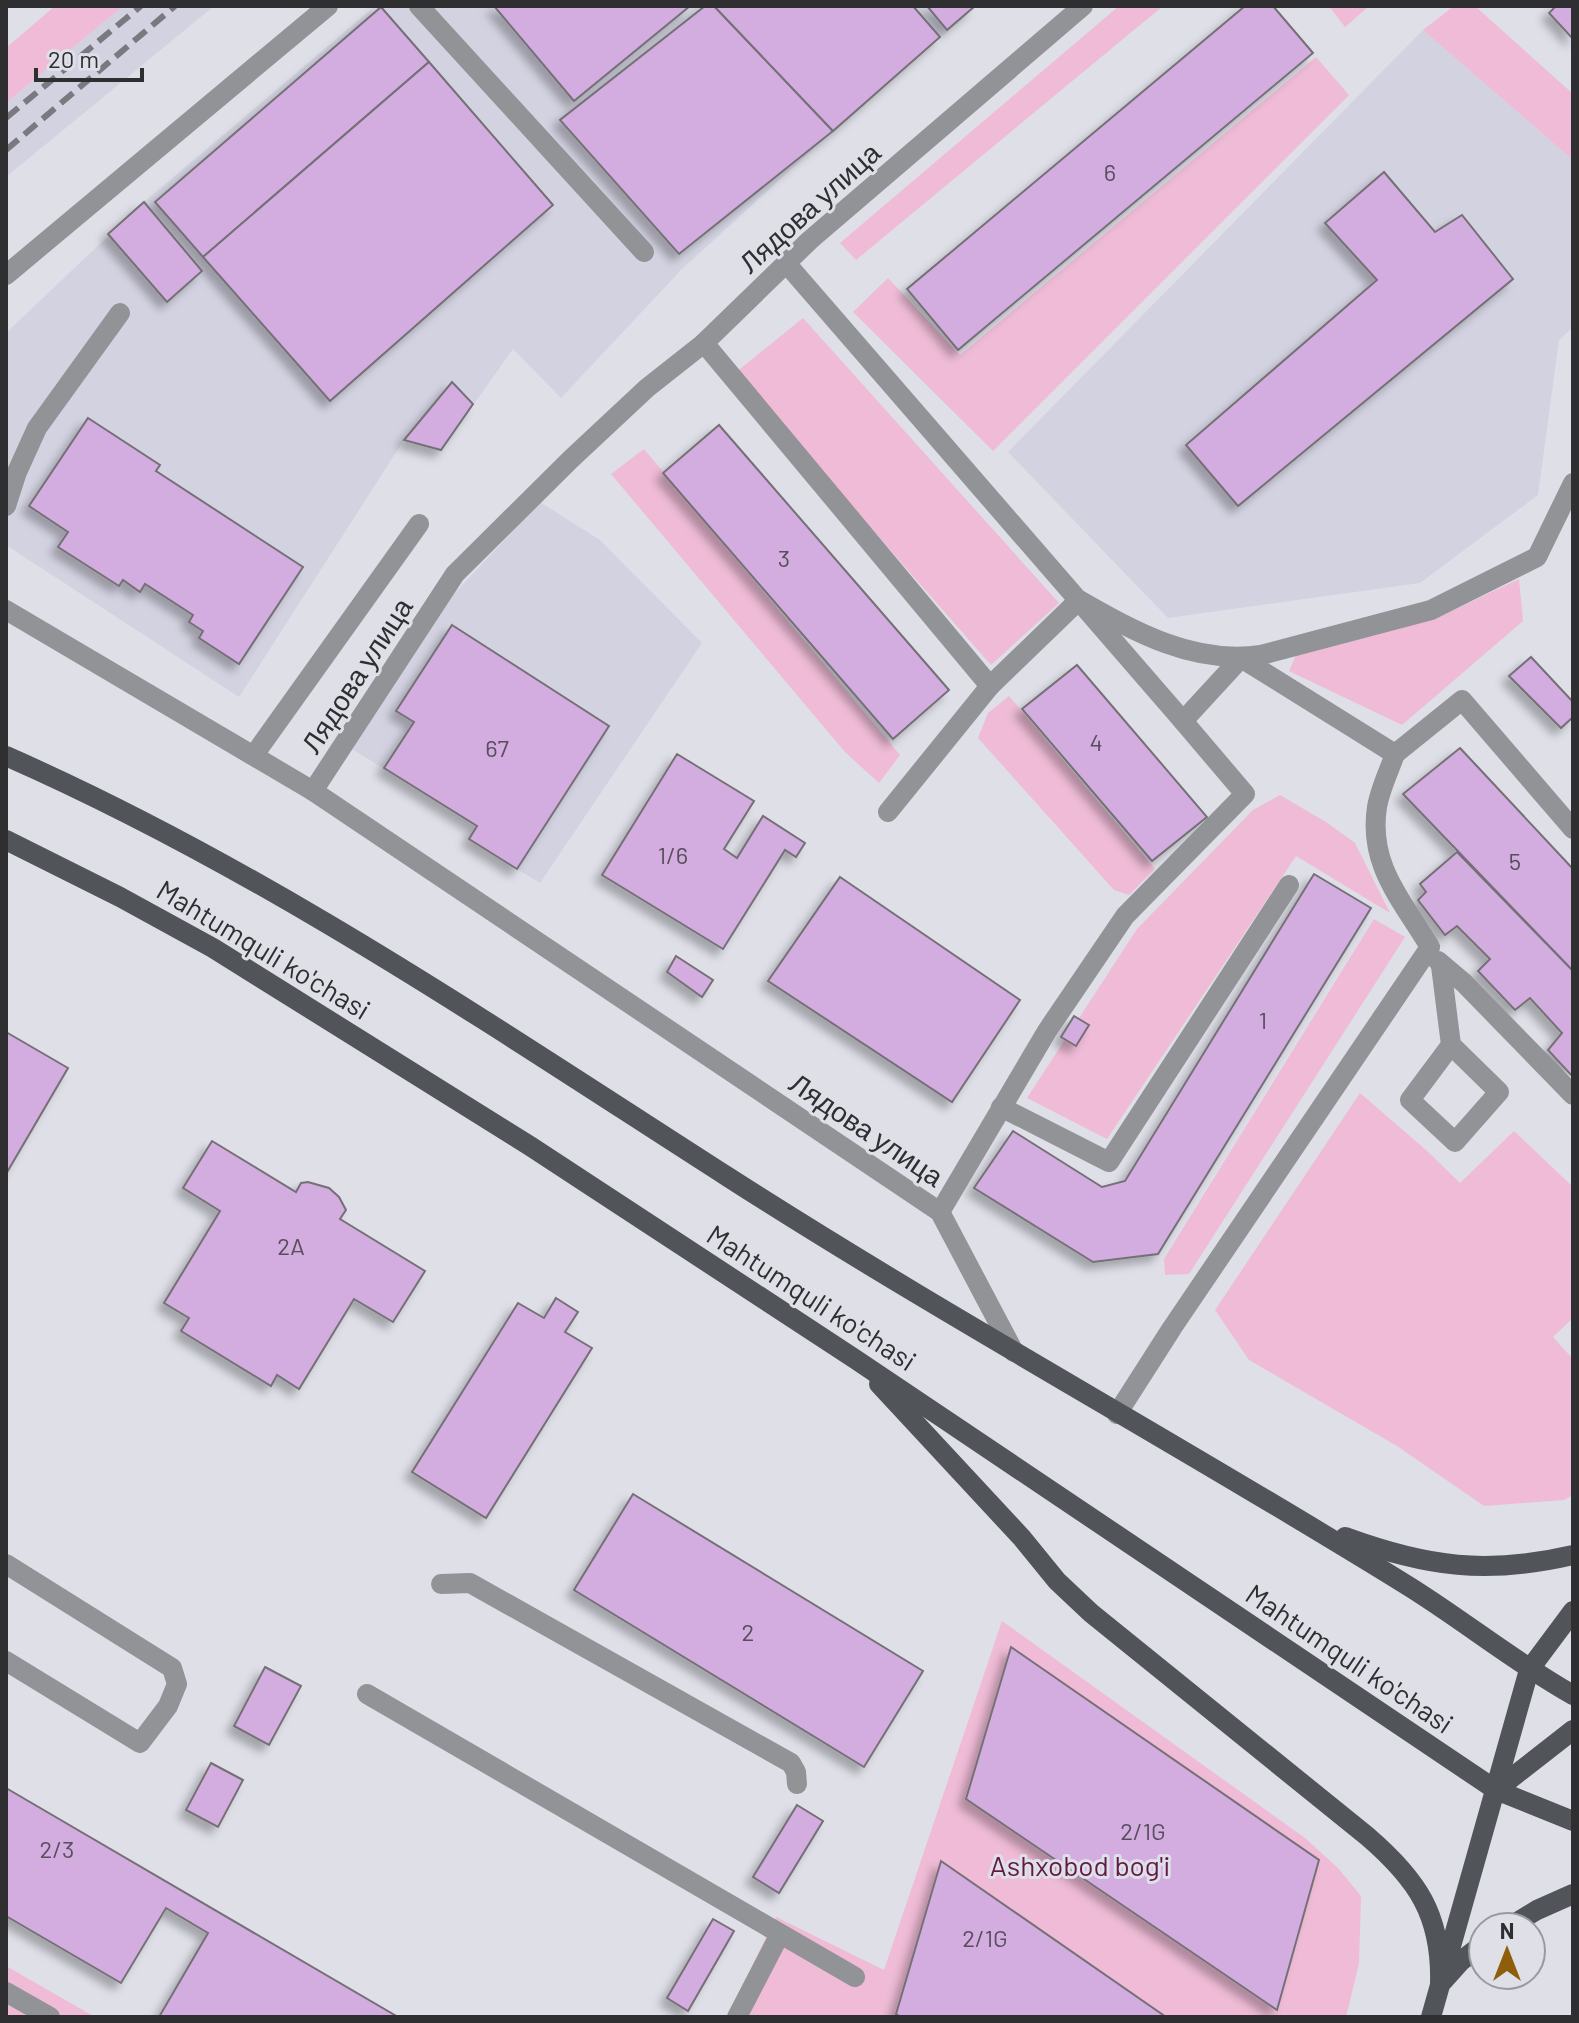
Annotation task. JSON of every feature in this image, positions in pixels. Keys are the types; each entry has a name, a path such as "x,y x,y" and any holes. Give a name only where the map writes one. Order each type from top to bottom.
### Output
{"main road":[{"name":"Mahtumquli ko'chasi","path":"6,756 146,822 316,917 484,1020 820,1236 1409,1586 1529,1670 1573,1695"},
{"name":"Mahtumquli ko'chasi","path":"6,840 226,955 530,1146 855,1359 1496,1790 1573,1821"},
{"path":"855,1359 1080,1603 1367,1836 1402,1868 1412,1879 1430,1913 1441,1958 1440,1984"},
{"path":"1299,1521 1372,1547 1455,1565 1496,1568 1573,1555"},
{"path":"1431,2017 1529,1670 1573,1611"},
{"path":"1496,1790 1573,1730"},
{"path":"1535,1911 1573,1894"},
{"path":"1440,1984 1467,1956"}],"lane":[{"path":"6,275 328,6"},
{"path":"419,6 644,252"},
{"name":"Лядова улица","path":"1014,1352 940,1212 313,791 455,574 647,388 704,343 786,263 1083,6"},
{"path":"786,263 1245,794 1125,916 1047,1031 940,1212"},
{"path":"6,506 37,428 120,313"},
{"path":"704,343 990,686"},
{"path":"1079,600 1139,634 1188,651 1241,658 1261,655 1431,610 1530,561 1537,557 1573,483"},
{"path":"254,755 419,524"},
{"path":"888,812 990,686 1079,600"},
{"path":"6,610 313,791"},
{"path":"1183,721 1241,658"},
{"path":"1241,658 1395,754"},
{"path":"1451,1045 1410,1100 1455,1142 1499,1092 1451,1045 1441,966 1381,867 1374,836 1378,803 1395,754 1462,700 1572,830"},
{"path":"1001,1107 1109,1162 1289,885"},
{"path":"1117,1414 1430,947"},
{"path":"1441,966 1464,983 1573,1095"},
{"path":"6,1564 172,1668 177,1684 168,1706 140,1743 6,1661"},
{"path":"441,1584 470,1583 791,1763 797,1784"},
{"path":"367,1694 855,1977"},
{"path":"737,2017 780,1934"},
{"path":"6,1992 50,2017"}],"shaded area":[{"path":"123,6 214,6 6,177 6,103"},
{"path":"375,6 977,6 833,131 681,270 561,398 513,349 441,450 404,440 239,697 6,545 6,333 144,202"},
{"path":"1423,30 1573,160 1573,327 1559,340 1538,495 1420,583 1168,618 1008,452"},
{"path":"540,502 600,540 702,643 540,883 469,839 476,826 352,749 449,599"}],"green space":[{"path":"55,6 123,6 6,103 6,48"},
{"path":"1119,6 1163,6 856,260 840,243"},
{"path":"1329,6 1369,6 1345,27"},
{"path":"1454,6 1475,6 1573,94 1573,160 1423,30"},
{"path":"1316,57 1349,95 993,451 853,312 888,278 960,355"},
{"path":"803,318 1059,603 991,665 735,373"},
{"path":"644,449 900,755 879,783 845,752 611,474"},
{"path":"1519,579 1523,621 1402,725 1289,671 1297,653 1437,618"},
{"path":"1009,696 1155,869 1129,895 1114,890 978,738 988,713"},
{"path":"1280,795 1355,843 1390,913 1296,856 1107,1139 1027,1098 1137,929 1253,810"},
{"path":"1374,919 1405,937 1189,1274 1165,1275 1164,1259"},
{"path":"1360,1093 1460,1183 1514,1131 1573,1187 1573,1318 1553,1337 1573,1359 1573,1495 1564,1500 1484,1506 1397,1446 1249,1360 1215,1310"},
{"name":"Ashxobod bog'i","path":"1002,1621 1305,1838 1338,1868 1361,1896 1359,1963 1346,2017 727,2017 776,1917 884,1970"},
{"path":"6,1966 95,2017 6,2017"}],"building":[{"path":"494,6 690,6 574,101"},
{"path":"705,6 714,6 833,131 679,254 560,120"},
{"path":"714,6 913,6 940,37 833,131"},
{"path":"927,6 975,6 947,30"},
{"path":"1245,6 1273,6 1313,53 958,350 907,289"},
{"path":"1556,6 1573,6 1573,39 1549,13"},
{"path":"381,7 429,62 203,257 155,202"},
{"path":"429,62 553,205 330,401 203,257"},
{"path":"1384,172 1435,232 1462,215 1513,279 1238,506 1186,445 1377,280 1325,223"},
{"path":"144,202 202,271 167,302 108,234"},
{"path":"452,382 473,404 441,450 404,440"},
{"path":"88,418 160,465 156,471 303,567 239,664 199,638 203,631 189,622 193,615 145,584 140,592 123,580 119,586 58,547 68,532 29,506"},
{"path":"719,425 949,690 893,739 663,473"},
{"path":"452,625 609,726 517,869 469,839 477,826 384,768 414,722 396,711"},
{"path":"1531,657 1573,702 1573,717 1561,728 1509,676"},
{"path":"1077,665 1207,817 1152,861 1022,709"},
{"path":"1460,748 1573,869 1573,971 1403,794"},
{"path":"677,754 754,801 724,849 737,858 763,816 805,843 796,857 785,850 723,949 602,875"},
{"path":"1457,852 1573,971 1573,1077 1548,1050 1562,1033 1530,998 1515,1010 1478,971 1490,959 1457,926 1445,935 1418,900 1426,892 1420,884"},
{"path":"1314,874 1371,908 1158,1254 1093,1262 974,1188 1013,1131 1102,1187 1125,1181"},
{"path":"840,877 1020,1000 952,1102 768,981"},
{"path":"676,956 713,980 702,997 667,972"},
{"path":"1074,1016 1089,1025 1076,1046 1061,1037"},
{"path":"6,1032 68,1068 6,1174"},
{"path":"212,1141 296,1192 301,1183 308,1182 329,1188 339,1197 346,1210 340,1219 425,1271 393,1322 354,1299 299,1389 277,1375 271,1386 181,1331 189,1318 164,1303 220,1211 183,1188"},
{"path":"556,1298 578,1312 565,1332 592,1348 486,1518 412,1472 518,1303 544,1318"},
{"path":"633,1494 923,1671 864,1767 574,1590"},
{"path":"1011,1647 1319,1860 1277,2010 966,1799"},
{"path":"265,1667 301,1686 269,1745 234,1726"},
{"path":"211,1763 243,1780 218,1827 186,1810"},
{"path":"6,1788 398,2017 159,2017 208,1933 166,1908 121,1983 6,1916"},
{"path":"797,1805 823,1821 779,1893 753,1877"},
{"path":"941,1861 1166,2017 901,2017 896,2014"},
{"path":"713,1919 734,1931 688,2011 667,1998"}],"railway":[{"path":"6,118 141,6"},
{"path":"6,150 175,6"}]}
